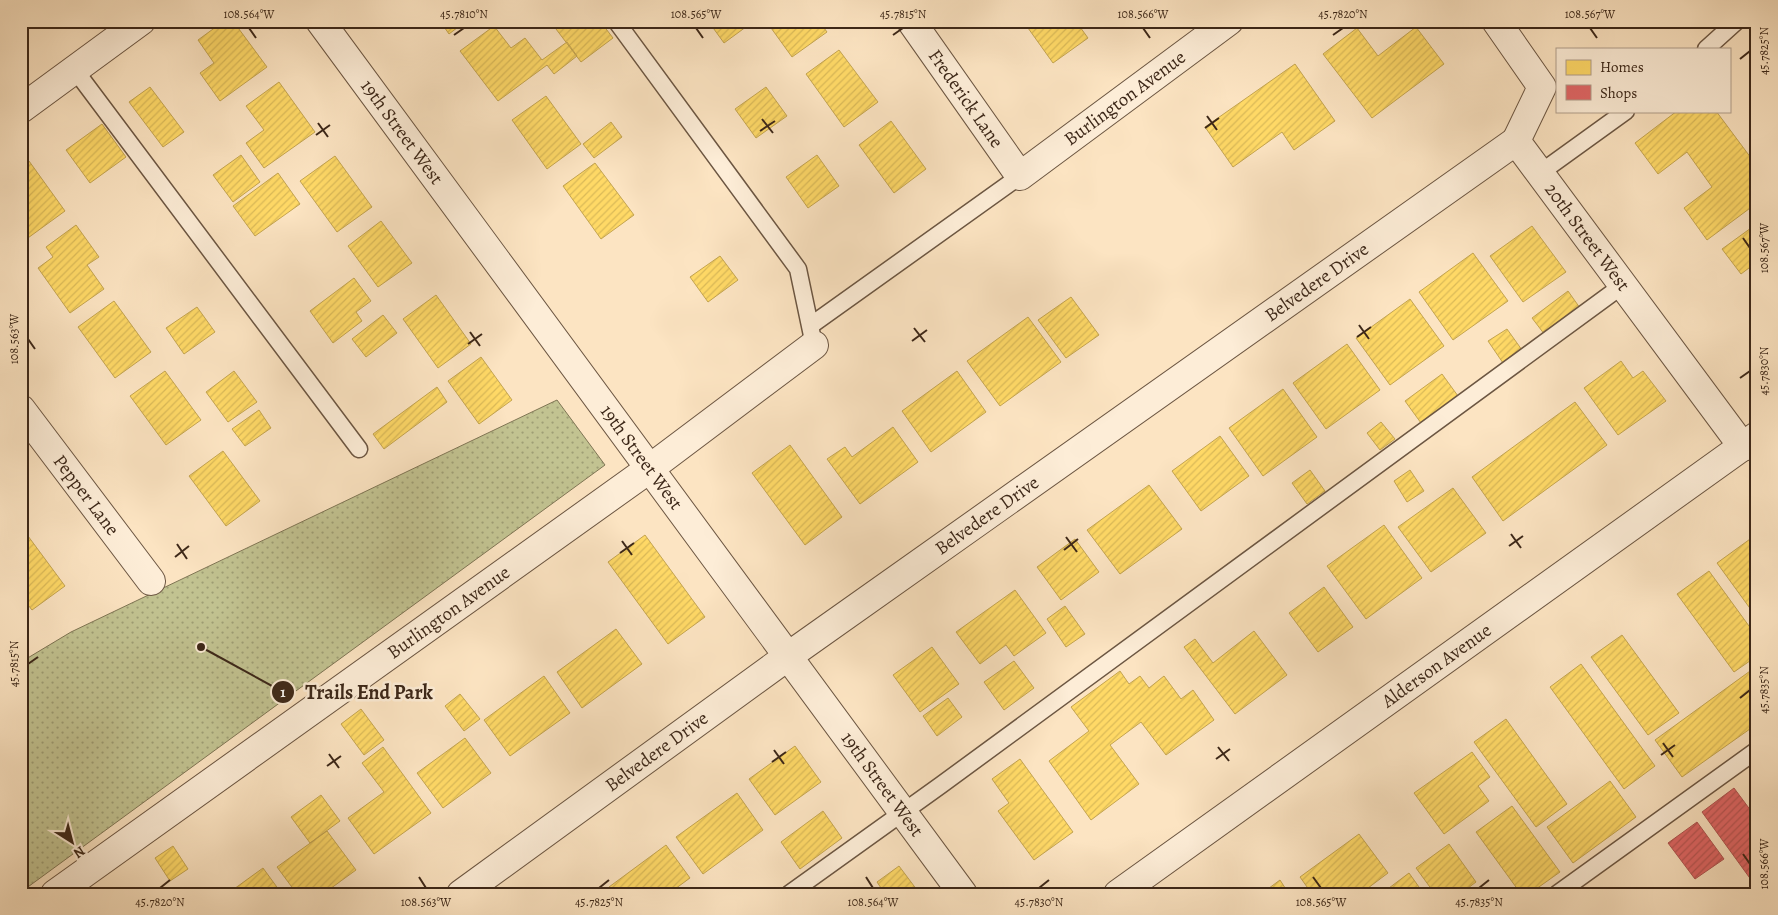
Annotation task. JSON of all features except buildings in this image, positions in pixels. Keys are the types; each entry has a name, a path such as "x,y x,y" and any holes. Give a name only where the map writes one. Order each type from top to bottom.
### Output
{"street":[{"path":"21,109 141,21"},
{"name":"19th Street West","path":"320,21 962,894"},
{"name":"Frederick Lane","path":"911,21 1020,176"},
{"path":"1496,21 1542,87 1516,141"},
{"name":"Burlington Avenue","path":"1020,176 1219,24"},
{"name":"20th Street West","path":"1516,141 1623,285 1750,442"},
{"name":"Belvedere Drive","path":"461,894 787,657 1516,141"},
{"name":"Burlington Avenue","path":"55,894 649,469 812,336"},
{"name":"Pepper Lane","path":"21,409 151,581"},
{"name":"Alderson Avenue","path":"1118,894 1750,442"}],"lane":[{"path":"616,21 798,270 812,336 1020,176"},
{"path":"1707,48 1737,21"},
{"path":"75,70 359,449"},
{"path":"1540,173 1625,112"},
{"path":"790,894 1623,285"},
{"path":"1566,891 1757,750"}],"green space":[{"path":"557,400 605,465 21,892 21,662 71,632"}],"place":[{"name":"Trails End Park","path":"201,647"}]}
